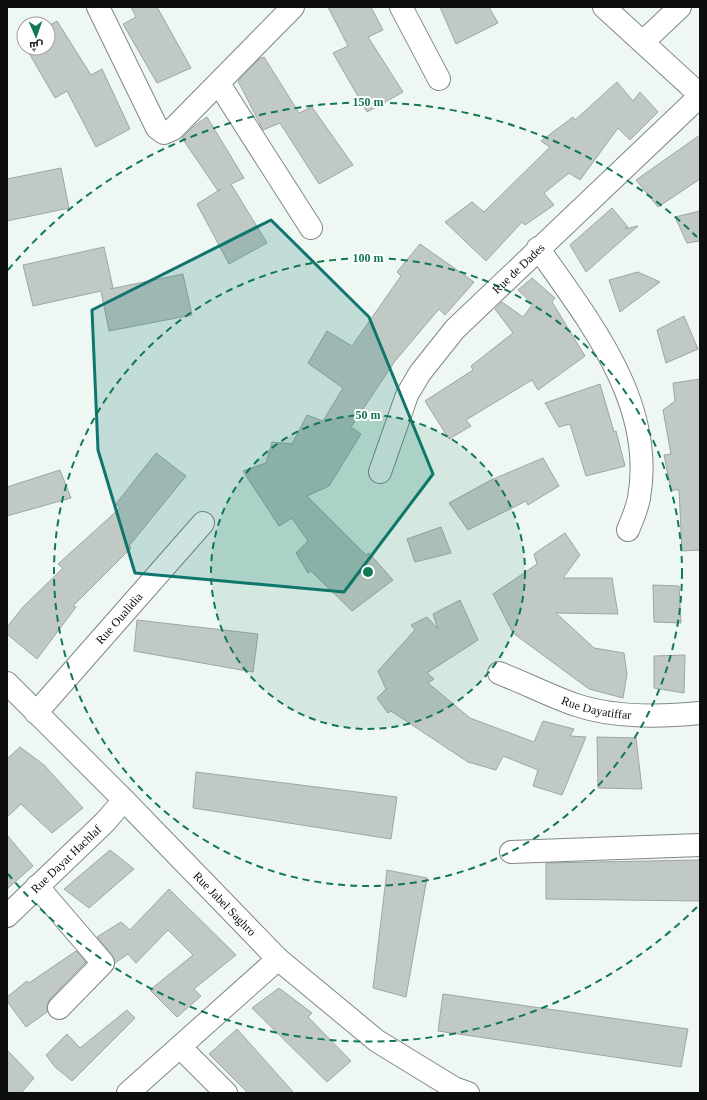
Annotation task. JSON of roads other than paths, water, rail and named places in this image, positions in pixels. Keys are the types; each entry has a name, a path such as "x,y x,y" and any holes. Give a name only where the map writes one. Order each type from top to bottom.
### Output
{"street":[{"path":"98,7 157,128 164,133 173,129 219,84 293,7"},
{"path":"401,7 439,79"},
{"path":"604,7 700,95"},
{"path":"643,42 680,7"},
{"path":"219,84 311,228"},
{"name":"Rue de Dades","path":"380,472 407,395 420,373 455,329 538,248 700,95"},
{"path":"538,248 591,324 609,354 637,424 642,465 638,499 628,530"},
{"name":"Rue Oualidia","path":"36,713 203,523"},
{"name":"Rue Dayatiffar","path":"499,673 576,705 604,711 659,716 700,713"},
{"name":"Rue Jabel Saghro","path":"11,695 36,713 124,800 278,959 377,1041 457,1091"},
{"name":"Rue Dayat Hachlaf","path":"7,916 105,822 124,800"},
{"path":"511,852 700,845"},
{"path":"37,886 103,963 59,1008"},
{"path":"128,1093 278,959"},
{"path":"180,1047 226,1093"}]}
